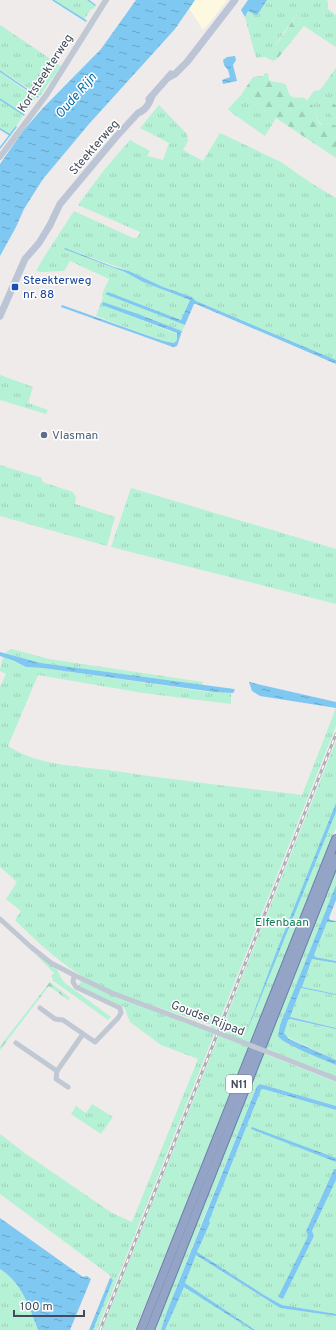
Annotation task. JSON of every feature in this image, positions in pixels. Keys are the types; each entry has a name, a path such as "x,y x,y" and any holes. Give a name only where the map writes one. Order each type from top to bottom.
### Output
{"highway":[{"name":"N11","path":"141,1330 336,839"},
{"name":"N11","path":"150,1330 336,858"}],"main road":[{"name":"Steekterweg","path":"0,316 29,253 56,218 67,196 177,66 190,57 235,0"}],"street":[{"name":"Kortsteekterweg","path":"0,157 47,94 106,0"},
{"name":"Goudse Rijpad","path":"0,919 30,947 51,963 74,975 112,993 336,1079"},
{"path":"40,1008 55,1019 63,1020 95,1042 118,1018 121,1013 120,1008 76,987 73,982 74,975"},
{"path":"68,1087 56,1079 57,1071 83,1034"},
{"path":"16,1043 57,1071"}],"shaded area":[{"path":"195,0 227,0 203,30 189,8"}],"green space":[{"path":"54,0 87,0 96,6 91,9 84,20"},
{"path":"267,0 327,0 328,9 336,15 336,47 304,26 303,27 296,15 268,55 265,57 256,58 245,17 248,11 258,14"},
{"path":"296,15 303,27 278,58 273,61 265,57 284,34"},
{"path":"0,25 61,66 40,96 0,70"},
{"path":"336,68 336,105 324,97 332,116 336,119 336,126 331,123 322,125 308,102 308,99 314,91 320,90"},
{"path":"0,72 36,98 10,135 0,129"},
{"path":"265,73 268,73 269,80 286,85 291,96 307,100 314,107 321,125 331,123 336,126 336,158 241,95 253,77 263,76"},
{"path":"241,95 276,118 265,136 228,109"},
{"path":"320,97 324,97 336,105 336,119 327,111 319,99"},
{"path":"159,105 187,134 188,141 183,150 203,161 220,133 281,162 336,198 336,360 196,301 192,297 163,287 129,271 65,248 125,272 143,282 190,300 181,320 108,292 106,294 185,325 182,331 138,314 103,303 103,305 177,334 177,340 174,343 163,341 96,316 103,297 102,294 109,279 70,261 64,271 36,271 74,211 133,238 136,238 139,235 140,232 78,205 104,170 130,140 150,151 147,156 163,160 169,143 140,128"},
{"path":"0,375 33,387 28,403 48,410 46,414 0,400"},
{"path":"0,465 42,478 42,481 45,483 73,492 76,497 76,504 115,517 107,546 0,516"},
{"path":"131,488 336,549 336,604 111,547"},
{"path":"12,649 49,659 203,682 202,685 41,663 5,653"},
{"path":"3,657 26,667 43,668 202,691 231,693 231,704 143,693 38,675 8,746 43,761 69,766 302,795 336,708 336,726 97,1330 93,1330 113,1280 110,1278 111,1276 0,1194 0,1134 26,1154 112,1213 132,1222 198,1059 161,1045 130,1022 124,1007 79,986 81,981 209,1031 211,1025 133,999 94,983 58,959 15,920 21,911 6,899 17,882 0,867 0,687 6,674 0,671"},
{"name":"Elfenbaan","path":"336,741 336,828 304,906 301,919 135,1330 102,1330"},
{"path":"336,868 336,885 280,1025 278,1036 288,1044 336,1065 336,1077 265,1048"},
{"path":"327,922 336,922 336,961 315,957 314,955"},
{"path":"35,954 57,969 65,983 111,1017 108,1020 52,980 53,979 51,976 54,973"},
{"path":"312,959 336,963 336,994 301,987"},
{"path":"50,982 70,998 68,1000 49,986 0,1050 0,1046"},
{"path":"301,988 336,995 336,1028 290,1017"},
{"path":"288,1019 336,1029 336,1060 285,1036 284,1031"},
{"path":"263,1053 336,1082 336,1106 260,1084 257,1086 202,1222 161,1330 156,1330 173,1279"},
{"path":"263,1089 336,1110 336,1158 251,1128 336,1162 336,1169 334,1169 306,1231 308,1236 278,1297 283,1299 314,1236 312,1231 336,1180 336,1314 282,1305 197,1252 210,1223 209,1221 261,1090"},
{"path":"92,1104 113,1117 101,1134 71,1114 76,1106 86,1113"},
{"path":"196,1255 280,1308 336,1316 336,1330 255,1330 185,1283"},
{"path":"0,1269 14,1281 24,1296 38,1330 0,1330"},
{"path":"184,1286 192,1291 253,1330 165,1330"}],"water":[{"name":"Oude Rijn","path":"136,0 195,0 175,29 89,124 43,179 24,209 0,256 0,164 23,131 42,109 101,49"},
{"path":"248,0 267,0 258,14 256,15 248,11 245,17 241,10"},
{"path":"235,56 236,60 233,65 237,81 223,84 222,80 230,77 223,60 227,57"},
{"path":"65,248 114,267 129,271 163,287 192,297 196,301 336,360 336,364 196,304 194,304 185,325 105,294 108,292 181,320 190,300 143,282 125,272 64,249"},
{"path":"103,302 182,331 177,346 173,347 61,307 62,305 163,341 174,343 177,340 177,333 102,305"},
{"path":"0,652 41,663 235,690 233,693 214,692 43,668 26,667 0,656"},
{"path":"249,682 336,702 336,708 260,696 252,691"},
{"path":"336,803 336,812 245,1036 277,950"},
{"path":"336,885 336,900 329,918 330,920 336,922 327,922 314,955 315,957 336,961 336,963 312,959 302,987 336,995 301,988 290,1017 336,1029 290,1019 288,1020 284,1033 289,1039 336,1060 336,1065 287,1043 278,1036 280,1025"},
{"path":"260,1084 336,1106 336,1110 263,1089 261,1090 209,1221 210,1223 197,1252 282,1305 336,1314 336,1316 280,1308 196,1255 185,1283 255,1330 252,1330 184,1287 165,1330 161,1330 166,1314 257,1086"},
{"path":"252,1127 336,1158 336,1162 251,1129"},
{"path":"334,1169 336,1169 336,1180 312,1231 314,1236 283,1299 278,1297 308,1236 306,1231"},
{"path":"0,1218 83,1277 87,1276 91,1279 70,1330 38,1330 24,1296 14,1281 0,1269"},
{"path":"110,1278 113,1280 93,1330 89,1330"}],"waterway":[{"path":"53,0 86,21"},
{"path":"88,0 95,5"},
{"path":"0,71 38,97"},
{"path":"0,99 24,115"},
{"path":"0,148 16,127"},
{"path":"0,129 10,135"}],"railway":[{"path":"100,1330 336,734"}],"place":[{"name":"Steekterweg nr. 88","path":"15,287"},
{"name":"Vlasman","path":"44,435"}]}
